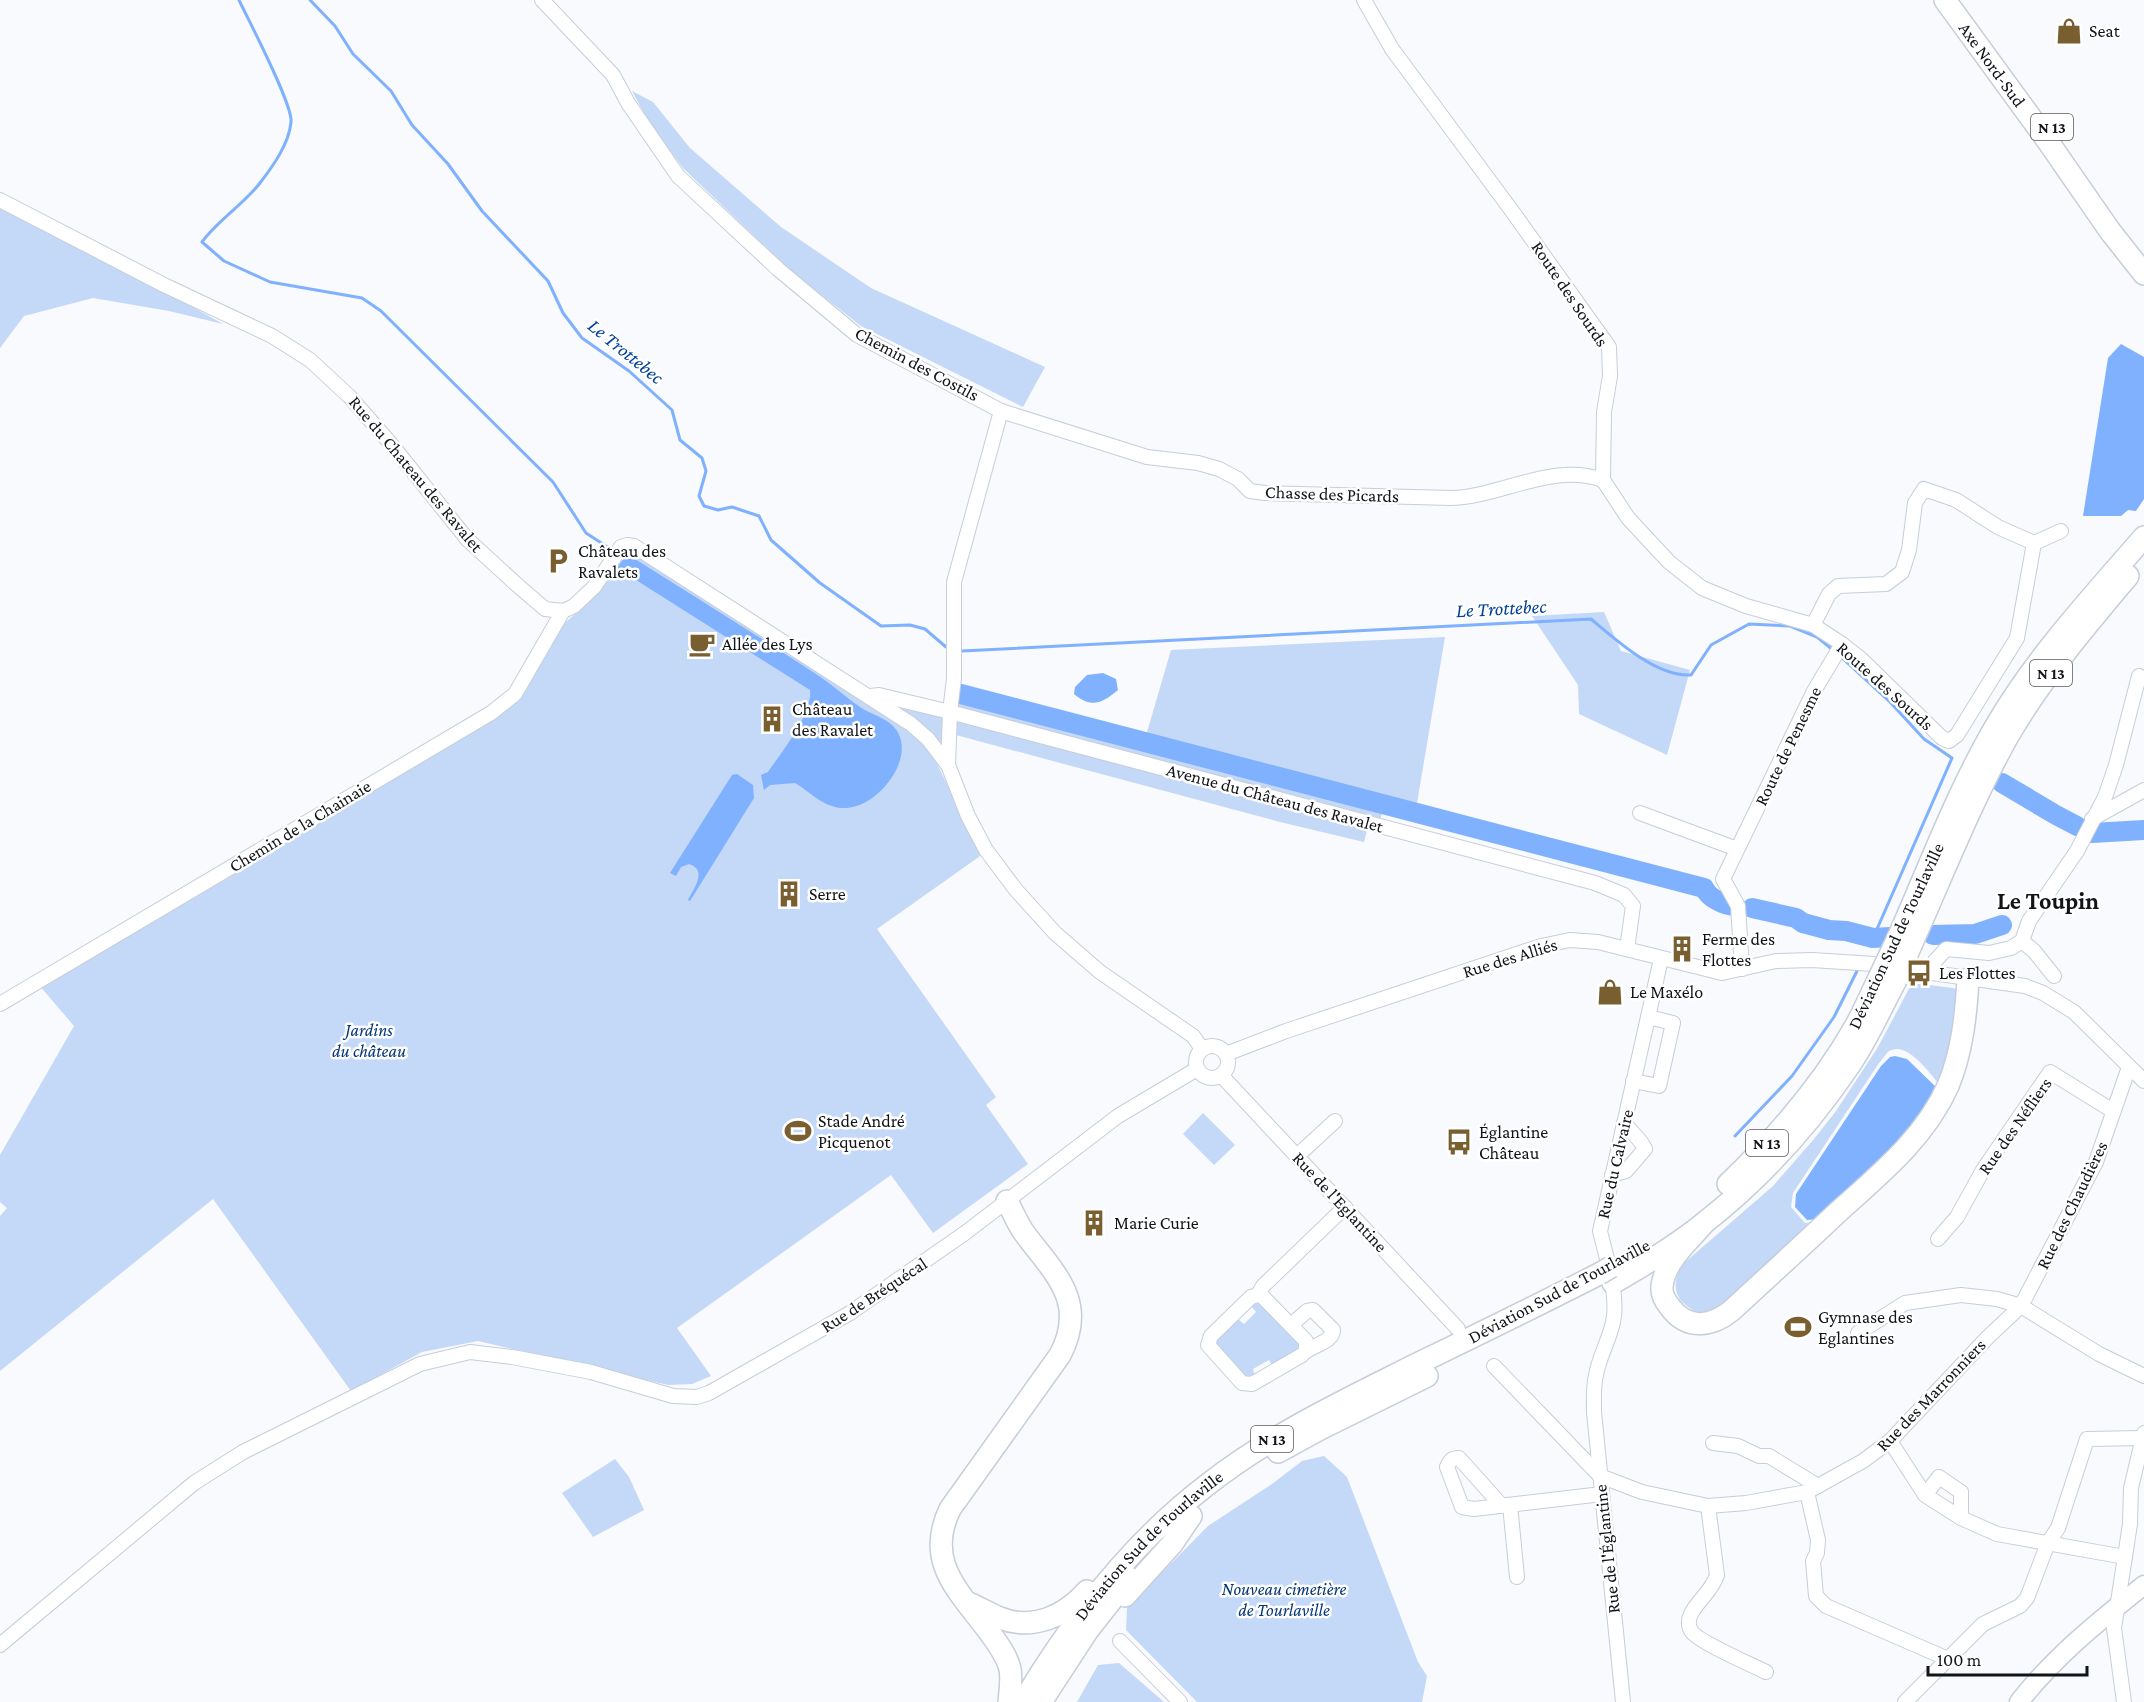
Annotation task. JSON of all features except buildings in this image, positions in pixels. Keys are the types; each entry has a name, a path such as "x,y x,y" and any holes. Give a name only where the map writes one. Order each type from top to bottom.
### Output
{"highway":[{"name":"Axe Nord-Sud","path":"1945,0 2110,231 2144,274"},
{"name":"Axe Nord-Sud","path":"1959,0 2144,255"},
{"name":"N 13","path":"2110,231 2144,289"},
{"name":"N 13","path":"2094,594 2099,577 2144,521"},
{"name":"Déviation Sud de Tourlaville","path":"1905,941 1976,763 1998,723 2030,672 2144,537"},
{"name":"Déviation Sud de Tourlaville","path":"1041,1702 1116,1592 1141,1563 1218,1494 1270,1456 1606,1278 1705,1204 1742,1170 1792,1115 1837,1056 1905,941 2009,735 2048,677 2144,558"},
{"name":"Déviation Sud de Tourlaville","path":"1023,1702 1095,1595 1169,1516 1206,1485 1263,1445 1314,1414 1606,1278 1650,1261 1703,1224 1743,1189 1804,1125 1850,1065 1883,975"},
{"path":"1703,1224 1672,1260 1662,1287 1664,1297 1675,1314 1694,1323 1705,1324 1719,1320 1731,1311 1882,1172 1917,1136 1939,1103 1955,1064 1965,1024 1968,979"},
{"path":"1001,1206 1050,1264 1063,1286 1070,1308 1069,1332 1060,1355 958,1497 944,1520 940,1544 943,1565 948,1576 1000,1647 1010,1669 1009,1702"},
{"path":"1057,1702 1080,1660 1102,1627 1127,1593 1172,1544 1191,1516"},
{"path":"968,1602 1001,1619 1026,1624 1051,1618 1073,1607 1094,1584 1137,1548"}],"main road":[{"path":"2019,1702 2037,1678 2067,1648 2144,1585"}],"street":[{"name":"Chemin des Costils","path":"542,0 613,75 628,103 678,176 778,269 857,335 1001,411"},
{"name":"Route des Sourds","path":"1364,0 1392,49 1609,347 1611,376 1604,412 1603,480 1628,519 1669,562 1702,588 1746,606 1813,625 1861,659 1942,738 1949,741 1957,735 2017,638 2034,543"},
{"name":"Rue du Chateau des Ravalet","path":"0,201 164,285 261,331 290,346 310,360 350,397 391,444 466,539 545,609 563,611"},
{"name":"Chasse des Picards","path":"1001,411 1147,457 1198,463 1219,469 1238,479 1250,491 1265,493 1452,498 1472,497 1551,476 1590,475 1603,480"},
{"path":"948,765 954,678 954,582 1001,411"},
{"path":"1813,625 1828,594 1838,586 1886,584 1902,572 1909,550 1916,503 1924,489 1956,500 1998,528 2034,543 2061,531"},
{"path":"563,611 574,606 594,587 621,547 634,546 911,724 928,739 948,765 968,816 986,850 1054,933 1100,972 1193,1036 1202,1049"},
{"name":"Chemin de la Chainaie","path":"0,1004 491,713 515,694 563,611"},
{"name":"Route de Penesme","path":"1742,969 1738,906 1723,879 1814,691 1842,644"},
{"path":"2139,676 2116,765 2105,797 2077,851 2029,921 2022,941 2011,948 1989,953 1946,949 1924,972 2029,987 2057,1000 2074,1012 2144,1081"},
{"name":"Avenue du Château des Ravalet","path":"868,696 879,696 950,712 1616,890 1629,899 1633,906 1626,949"},
{"path":"2089,826 2144,790"},
{"path":"1640,813 1737,849"},
{"name":"Rue des Alliés","path":"1226,1054 1286,1030 1541,946 1570,940 1598,942 1722,972 1776,961 1812,960 1883,975"},
{"path":"2022,941 2034,951 2054,976"},
{"name":"Rue du Calvaire","path":"1600,1476 1594,1392 1596,1374 1613,1322 1614,1311 1606,1251 1600,1231 1661,959"},
{"path":"1633,1081 1659,1086 1673,1023 1648,1017"},
{"path":"1218,1047 1226,1054 1228,1063 1221,1076 1208,1078 1197,1070 1197,1056 1202,1049 1218,1047"},
{"name":"Rue des Chaudières","path":"2021,1306 2096,1162 2129,1067"},
{"name":"Rue de Bréquécal","path":"0,1645 194,1483 243,1452 420,1364 470,1352 512,1357 604,1375 673,1396 697,1397 709,1393 850,1313 920,1266 1118,1116 1197,1070"},
{"name":"Rue des Néfliers","path":"1938,1239 1957,1217 1983,1170 2050,1072 2113,1111"},
{"name":"Rue de l'Eglantine","path":"1221,1076 1458,1329"},
{"path":"1297,1156 1335,1121"},
{"path":"1612,1175 1626,1171 1645,1149 1624,1123"},
{"path":"1291,1325 1307,1311 1313,1310 1333,1330 1331,1338 1306,1349 1302,1355 1255,1383 1242,1383 1209,1348 1208,1342 1211,1336 1251,1297 1258,1294 1263,1286 1345,1207"},
{"path":"1258,1294 1306,1341 1306,1349"},
{"path":"1858,1333 1905,1303 1961,1295 1996,1299 2021,1306 2098,1354 2144,1376"},
{"name":"Rue des Marronniers","path":"1600,1476 1642,1492 1707,1506 1746,1503 1812,1489 1863,1461 1890,1441 1988,1336 2021,1306"},
{"name":"Rue de l'Églantine","path":"1494,1366 1600,1476 1623,1702"},
{"path":"1905,1702 1983,1624 2020,1606 2027,1598 2048,1544 2058,1527 2086,1439 2143,1436 2131,1488 2130,1524 2117,1606 2115,1643 2124,1702"},
{"path":"1890,1441 1925,1495 1961,1518 1997,1534 2125,1557"},
{"path":"1713,1443 1738,1446 1759,1456 1769,1456 1812,1489 1818,1540 1817,1554 1813,1561 1816,1596 1826,1606 1948,1659"},
{"path":"1925,1495 1940,1477 1961,1492 1961,1518"},
{"path":"1517,1577 1506,1505 1602,1494"},
{"path":"1707,1506 1717,1575 1714,1583 1691,1613 1689,1627 1697,1637 1766,1672"},
{"path":"1120,1641 1180,1702"}],"green space":[{"path":"632,91 653,102 690,148 781,227 871,288 1045,367 1023,407 861,326 791,271 684,169 651,126"},
{"path":"0,204 71,239 223,324 169,311 93,298 24,316 0,348"},
{"name":"Jardins du château","path":"627,549 910,731 934,757 970,833 983,854 877,929 996,1097 986,1105 1028,1164 933,1233 891,1175 677,1328 711,1376 692,1384 668,1385 478,1341 422,1352 351,1391 213,1199 0,1371 0,1216 7,1208 0,1202 0,1155 74,1026 39,985 515,694 553,630 583,606"},
{"path":"1604,612 1621,651 1690,670 1667,755 1579,714 1578,685 1532,616"},
{"path":"1445,637 1416,809 1384,805 1380,821 1370,819 1364,842 1280,822 956,735 957,693 1145,739 1171,650"},
{"path":"886,702 945,715 944,754 925,726"},
{"path":"1912,983 1958,990 1961,1001 1940,1085 1917,1059 1902,1050 1895,1049 1888,1052 1793,1193 1791,1207 1805,1223 1822,1222 1719,1313 1704,1315 1697,1313 1682,1302 1677,1292 1677,1275 1683,1264 1773,1186 1814,1139 1836,1111 1878,1047"},
{"path":"1203,1113 1235,1145 1214,1165 1183,1134"},
{"path":"1258,1300 1299,1339 1300,1349 1272,1365 1269,1360 1253,1369 1255,1377 1245,1378 1216,1343 1217,1337 1238,1319 1244,1324 1256,1312 1251,1306"},
{"name":"Nouveau cimetière de Tourlaville","path":"1324,1456 1347,1477 1418,1662 1427,1676 1422,1702 1197,1702 1126,1630 1127,1608 1208,1526 1272,1484 1302,1461"},
{"path":"615,1459 629,1477 644,1510 593,1537 562,1493"},
{"path":"1119,1663 1164,1702 1077,1702 1098,1665"}],"water":[{"path":"2121,344 2144,357 2144,499 2136,511 2128,510 2121,516 2083,516 2108,358"},
{"path":"627,554 816,674 860,707 892,725 900,737 902,750 899,764 881,790 869,800 842,808 823,802 795,783 770,785 764,790 761,775 768,772 795,732 807,710 810,690 617,568"},
{"path":"1103,673 1116,679 1118,690 1112,695 1102,701 1092,703 1074,694 1075,687 1087,675"},
{"path":"737,774 753,785 754,798 690,901 688,900 698,880 698,870 689,864 681,867 676,876 670,873 732,775"},
{"path":"1890,1057 1907,1059 1937,1088 1898,1141 1867,1173 1820,1219 1807,1220 1795,1207 1796,1194 1881,1066"}],"waterway":[{"path":"239,0 278,81 290,113 290,130 284,146 265,176 202,242 224,261 270,282 362,298 381,311 553,482 586,533 612,550"},
{"name":"Le Trottebec","path":"310,0 335,26 353,54 391,91 412,125 448,164 482,211 548,281 563,313 582,338 629,371 672,410 680,440 702,458 706,471 699,496 704,506 718,510 732,507 759,516 771,540 820,583 881,626 910,625 925,629 946,647"},
{"name":"Le Trottebec","path":"962,651 1591,619 1637,656 1664,670 1678,674 1691,675 1711,645 1749,624 1790,626 1817,637 1833,650"},
{"path":"1840,656 1890,702 1924,739 1952,758 1870,945"},
{"path":"957,693 1704,888 1717,900 1734,906"},
{"path":"2002,783 2077,826"},
{"path":"2092,833 2144,830"},
{"path":"1752,908 1796,918 1803,923 1829,930 1846,931 1873,938 1890,937"},
{"path":"1933,935 1975,934 2002,925"},
{"path":"1735,1136 1792,1076 1834,1017 1857,971"}],"place":[{"name":"Seat","path":"2069,31"},
{"name":"Château des Ravalets","path":"558,561"},
{"name":"Allée des Lys","path":"702,644"},
{"name":"Château des Ravalet","path":"772,719"},
{"name":"Serre","path":"789,894"},
{"name":"Ferme des Flottes","path":"1682,949"},
{"name":"Les Flottes","path":"1919,973"},
{"name":"Le Maxélo","path":"1610,992"},
{"name":"Stade André Picquenot","path":"798,1131"},
{"name":"Églantine Château","path":"1459,1142"},
{"name":"Marie Curie","path":"1094,1223"},
{"name":"Gymnase des Eglantines","path":"1798,1327"}],"district":[{"name":"Le Toupin","path":"2048,901"}]}
